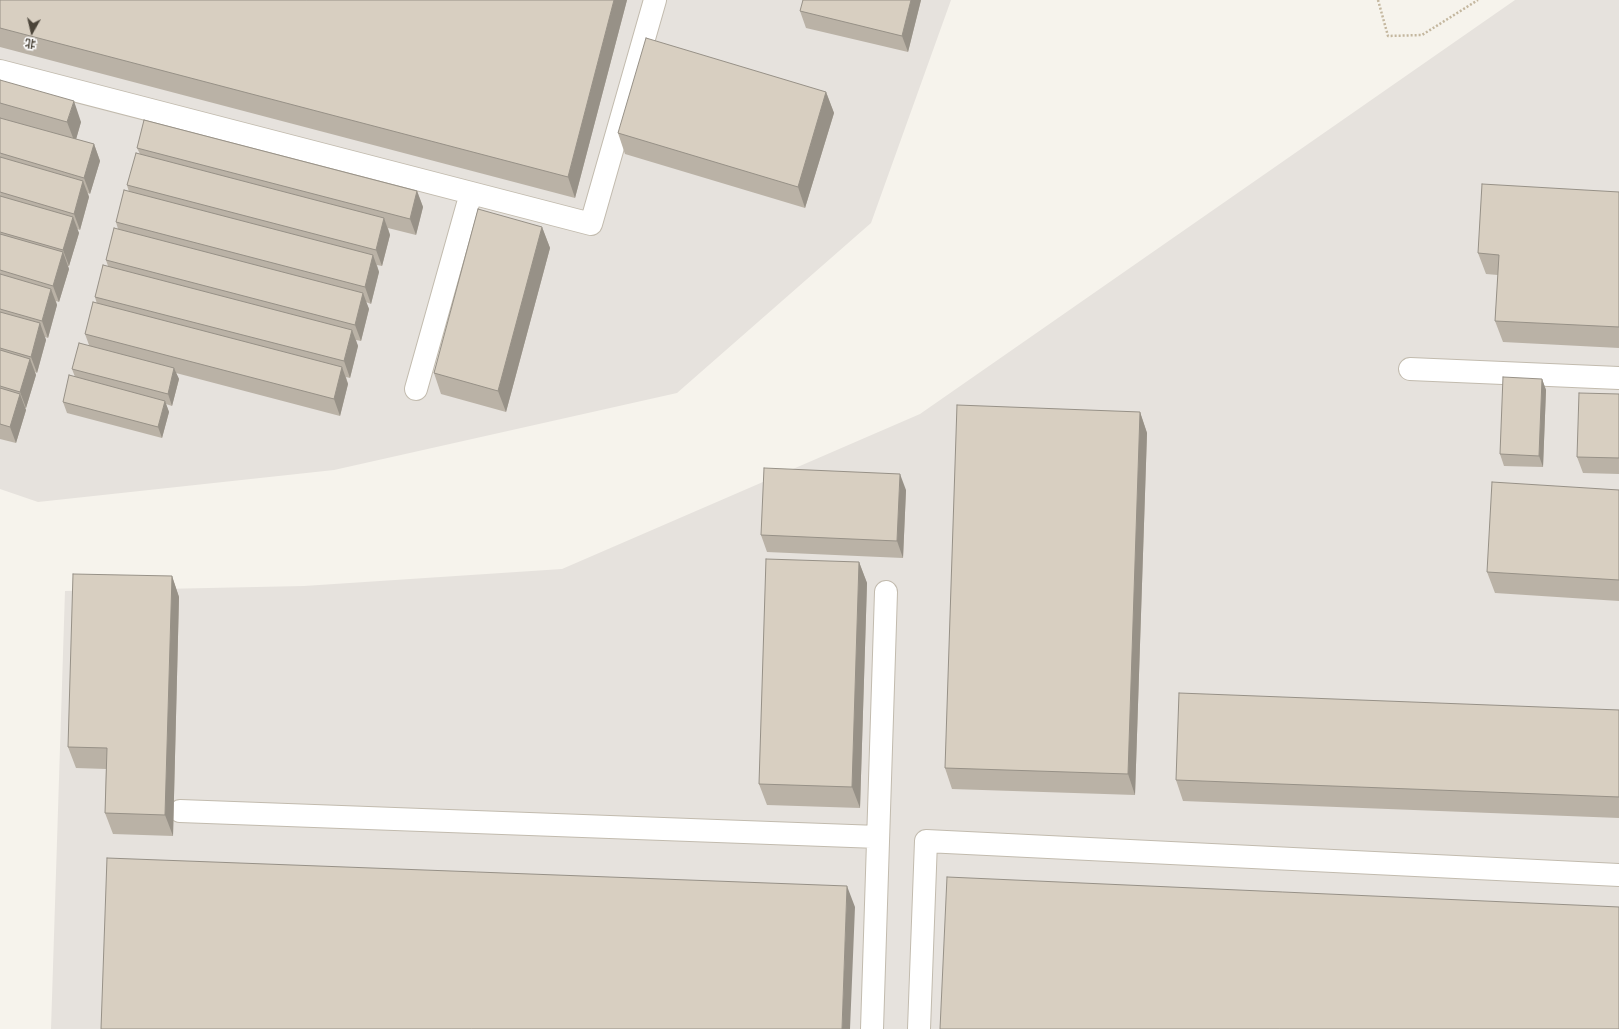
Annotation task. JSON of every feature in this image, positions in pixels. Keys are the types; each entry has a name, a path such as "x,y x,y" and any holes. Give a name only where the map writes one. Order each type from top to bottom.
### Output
{"street":[{"path":"0,72 591,224 655,0"},
{"path":"416,389 471,193"},
{"path":"1410,369 1619,378"},
{"path":"872,1029 886,592"},
{"path":"180,811 878,837"},
{"path":"919,1029 926,841 1619,875"}],"path":[{"path":"1378,0 1388,36 1422,35 1478,0"}],"shaded area":[{"path":"0,0 951,0 871,223 677,393 334,470 38,502 0,489"},
{"path":"1515,0 1619,0 1619,1029 51,1029 65,591 304,586 562,569 920,414"}],"building":[{"path":"0,0 614,0 568,177 0,28"},
{"path":"803,0 911,0 902,36 800,11"},
{"path":"646,38 826,92 798,187 618,133"},
{"path":"0,80 74,101 67,122 0,103"},
{"path":"0,118 94,144 84,178 0,153"},
{"path":"144,120 417,191 410,219 137,148"},
{"path":"136,153 384,218 376,250 127,185"},
{"path":"0,157 83,181 74,214 0,192"},
{"path":"1482,184 1619,192 1619,327 1495,321 1499,255 1478,253"},
{"path":"124,190 373,255 365,287 116,222"},
{"path":"0,196 73,217 63,250 0,232"},
{"path":"478,209 542,227 498,391 434,373"},
{"path":"114,228 363,293 355,325 106,260"},
{"path":"0,234 63,252 53,286 0,270"},
{"path":"103,265 352,330 344,361 95,297"},
{"path":"0,274 51,289 42,321 0,309"},
{"path":"93,302 342,367 334,399 85,334"},
{"path":"0,312 40,323 31,357 0,348"},
{"path":"79,343 174,368 168,394 72,369"},
{"path":"0,350 30,359 20,392 0,386"},
{"path":"69,375 165,401 158,427 63,402"},
{"path":"1503,377 1542,379 1539,456 1500,454"},
{"path":"0,388 20,394 10,427 0,424"},
{"path":"1579,393 1619,394 1619,458 1577,457"},
{"path":"957,405 1140,412 1128,774 945,768"},
{"path":"764,468 900,474 897,541 761,535"},
{"path":"1492,482 1619,490 1619,580 1487,572"},
{"path":"766,559 859,562 852,787 759,784"},
{"path":"73,574 172,576 165,815 105,813 107,748 68,747"},
{"path":"1179,693 1619,710 1619,797 1176,780"},
{"path":"107,858 847,886 842,1029 101,1029"},
{"path":"947,877 1619,907 1619,1029 940,1029"}]}
